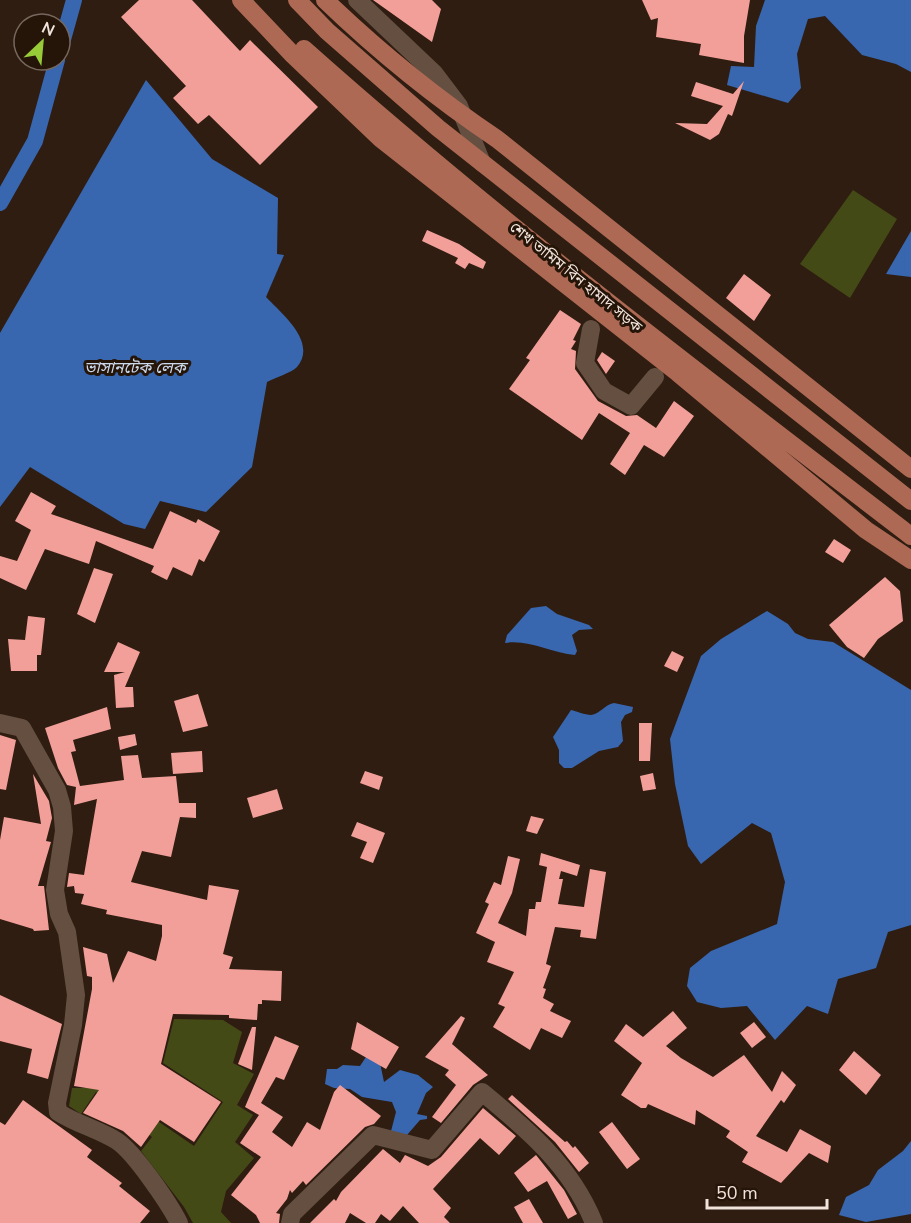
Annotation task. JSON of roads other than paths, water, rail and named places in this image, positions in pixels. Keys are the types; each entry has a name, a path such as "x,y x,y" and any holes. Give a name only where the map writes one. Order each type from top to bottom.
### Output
{"main road":[{"path":"241,0 293,55 381,139 678,373 866,530 911,560"},
{"name":"শেখ তামিম বিন হামাদ সড়ক","path":"256,0 289,36 446,173 644,332 911,536"},
{"name":"শেখ তামিম বিন হামাদ সড়ক","path":"297,0 327,31 482,163 911,501"},
{"path":"325,0 360,34 911,469"}],"street":[{"path":"357,0 434,73 459,106 482,163"},
{"path":"591,329 585,363 604,391 631,406 655,377"},
{"path":"0,723 22,728 57,790 62,807 64,831 55,890 59,914 67,932 76,995 73,1025 57,1103 58,1112 118,1142 142,1169 179,1223"},
{"path":"290,1223 292,1214 373,1135 432,1150 482,1092 527,1128 562,1166 584,1199 594,1223"}],"water":[{"path":"765,0 911,0 911,72 896,64 862,55 825,16 808,19 797,54 801,88 788,103 727,85 731,66 754,67 756,26"},
{"name":"ভাসানটেক লেক","path":"146,80 212,159 278,198 277,254 284,255 266,297 295,329 303,348 302,357 297,367 267,382 252,467 206,512 160,501 145,529 124,524 30,467 0,507 0,333"},
{"path":"911,231 911,277 886,274"},
{"path":"546,606 557,614 589,625 593,629 579,630 572,635 577,651 575,655 522,643 505,643 507,635 531,608"},
{"path":"767,611 788,624 795,633 808,639 833,642 911,690 911,925 888,932 876,968 838,979 828,1014 807,1006 775,1040 747,1006 721,1008 697,1002 687,986 690,968 711,951 777,924 785,882 771,833 752,823 701,864 688,846 675,784 670,739 701,656 721,639"},
{"path":"614,703 633,707 632,712 625,715 621,722 623,741 618,747 599,751 572,768 564,768 559,763 559,750 553,737 571,710 591,715"},
{"path":"368,1054 379,1058 384,1082 400,1070 418,1075 433,1087 426,1093 417,1114 427,1116 427,1119 420,1120 407,1135 390,1135 396,1112 392,1102 362,1097 350,1089 334,1088 325,1084 327,1069 337,1069 343,1065 360,1066"},
{"path":"911,1141 911,1214 866,1222 839,1215 846,1197 869,1185 878,1170 903,1151"}],"waterway":[{"path":"71,12 74,0"},
{"path":"0,203 35,141 54,72"}]}
